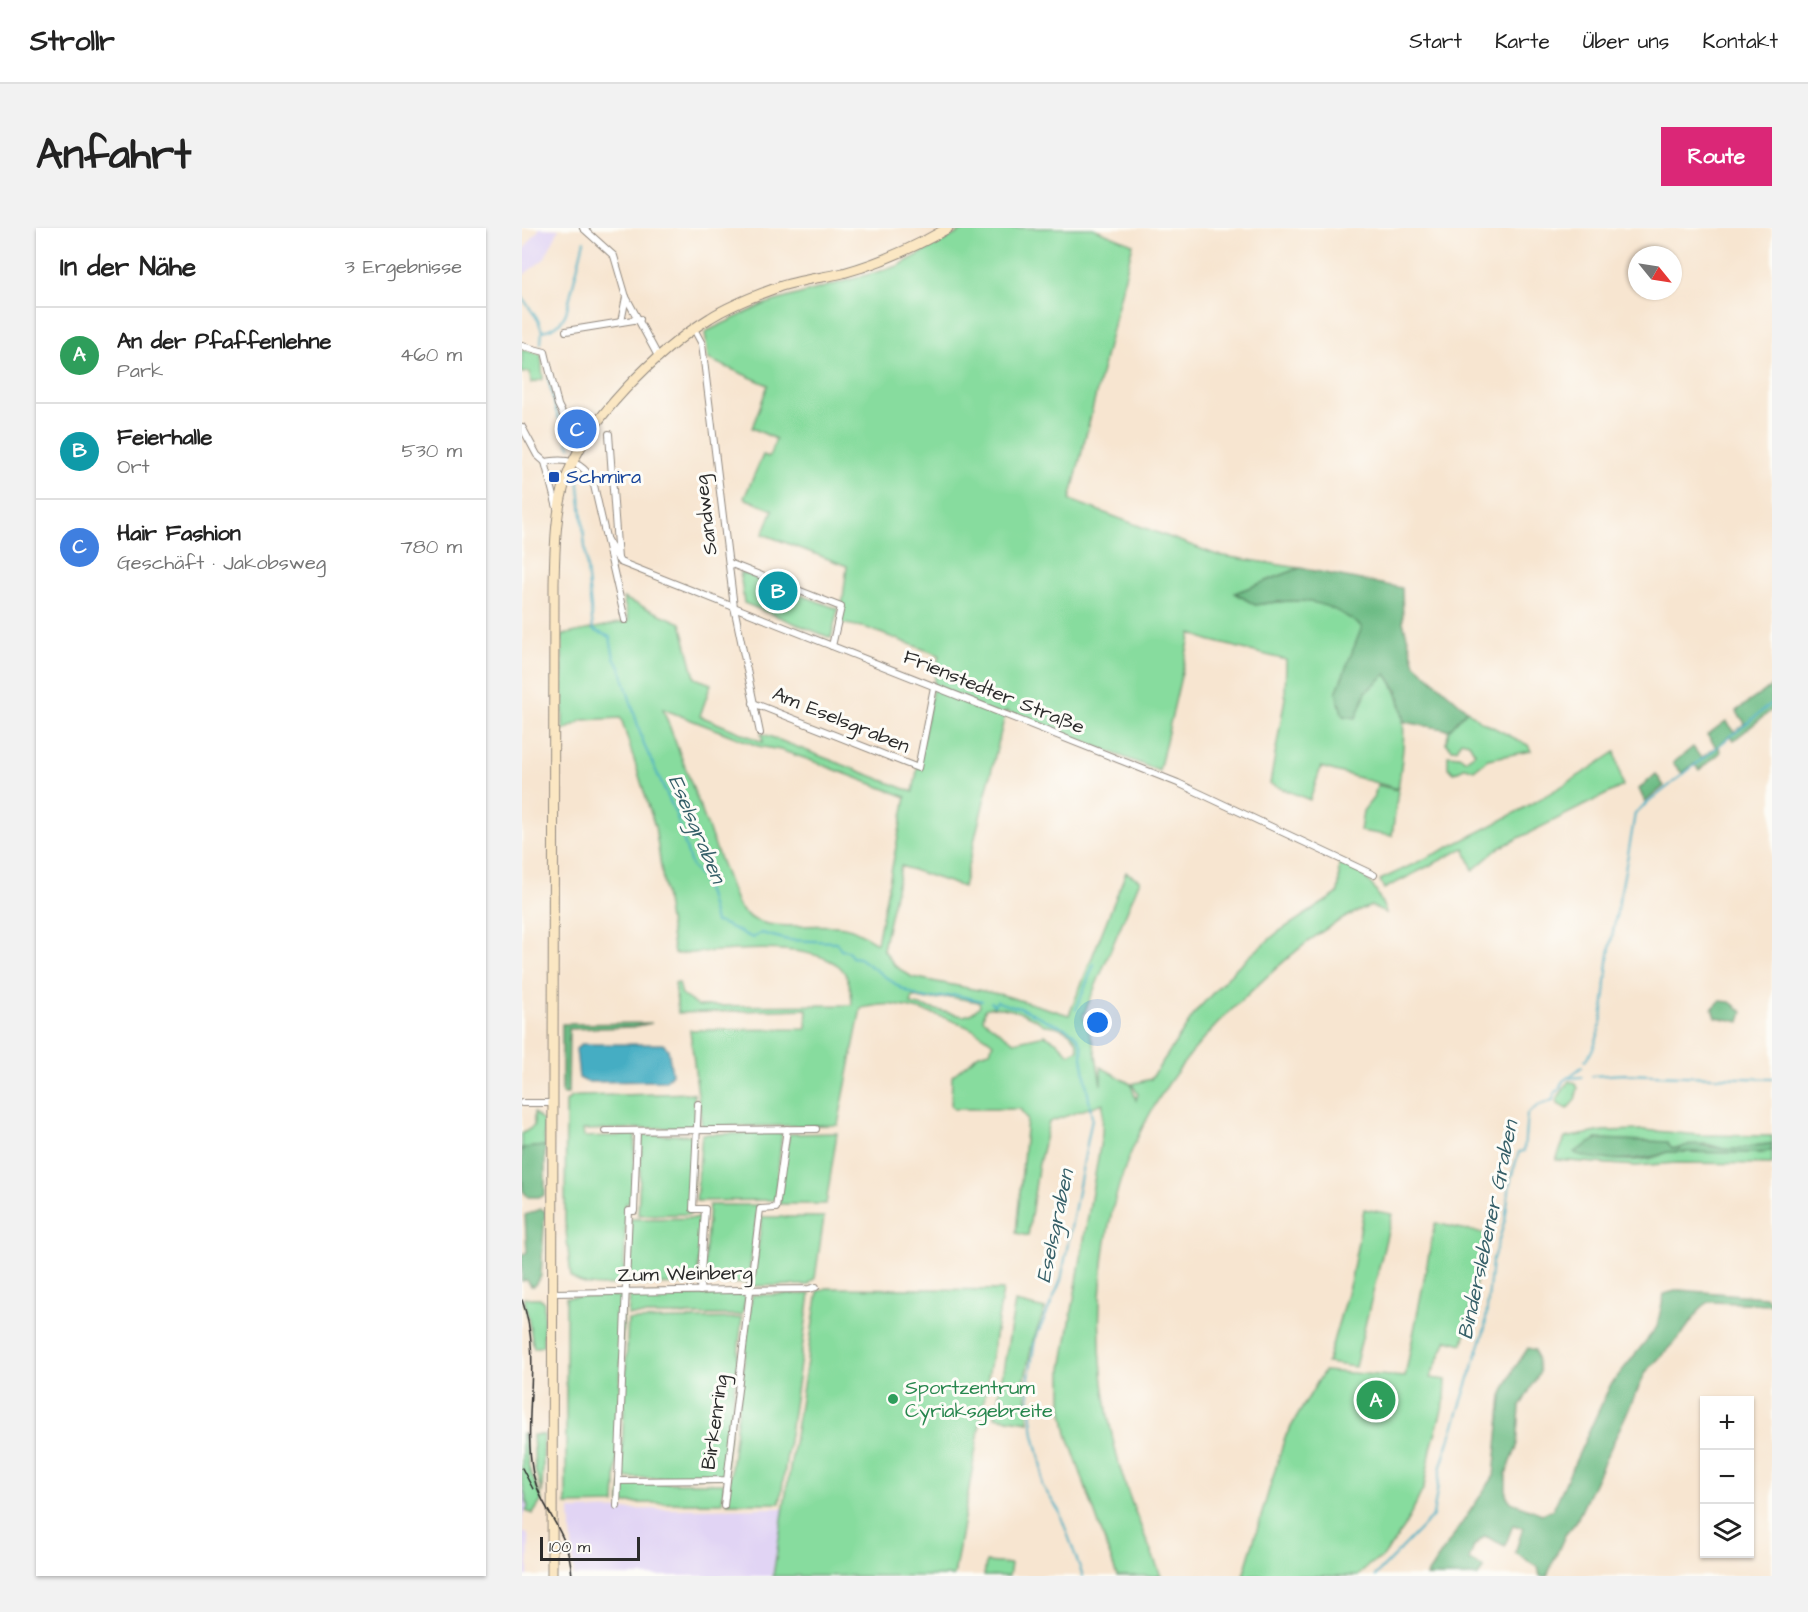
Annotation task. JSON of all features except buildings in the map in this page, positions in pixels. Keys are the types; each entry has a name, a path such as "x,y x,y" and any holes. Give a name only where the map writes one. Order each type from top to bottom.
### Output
{"main road":[{"path":"552,1576 554,583 558,512 573,462 604,413 659,358 694,329 736,304 779,287 845,272 883,259 921,243 948,228"}],"street":[{"path":"583,228 614,256 626,297 659,358"},
{"path":"621,322 626,297"},
{"path":"566,331 639,319"},
{"name":"Sandweg","path":"694,329 702,344 734,607 760,733"},
{"path":"522,346 544,352 558,405 580,448"},
{"path":"522,427 524,435 537,455 545,462 558,512"},
{"path":"609,434 618,560"},
{"path":"545,462 565,459 573,462 583,468 593,481 625,620"},
{"path":"607,540 618,560"},
{"name":"Frienstedter Straße","path":"618,560 1178,783 1374,875"},
{"path":"729,563 841,607 832,646"},
{"name":"Am Eselsgraben","path":"753,703 918,768 934,687"},
{"path":"522,1103 553,1103"},
{"path":"698,1104 693,1209 705,1209 700,1291"},
{"name":"Birkenring","path":"618,1481 727,1480 760,1209 776,1208 787,1129"},
{"path":"605,1131 816,1129"},
{"path":"617,1506 629,1211 634,1211 637,1131"},
{"name":"Zum Weinberg","path":"554,1293 809,1289 816,1287"},
{"path":"724,1506 727,1480"}],"shaded area":[{"path":"540,228 559,229 544,259 522,276 522,252"},
{"path":"522,1481 528,1507 523,1517 523,1533 527,1533 529,1540 528,1576 522,1576"},
{"path":"784,1508 772,1576 574,1576 570,1510"}],"green space":[{"path":"967,228 1093,228 1133,244 1070,500 1217,555 1300,568 1235,593 1255,605 1299,601 1324,605 1362,627 1353,654 1366,692 1386,673 1394,687 1402,715 1404,729 1398,789 1321,767 1310,800 1270,784 1285,698 1286,660 1208,640 1191,633 1159,771 1006,711 963,887 901,866 883,949 895,966 912,977 1003,995 1069,1015 1126,872 1140,880 1083,1016 1094,1045 1101,1085 1101,1067 1131,1084 1136,1100 1138,1094 1132,1084 1151,1079 1197,1010 1238,966 1278,932 1337,894 1340,861 1364,876 1374,888 1386,913 1371,906 1353,913 1319,933 1273,971 1218,1023 1194,1050 1161,1094 1133,1148 1118,1188 1108,1230 1102,1273 1101,1360 1106,1403 1118,1461 1161,1576 1117,1576 1067,1434 1062,1407 1062,1369 1102,1134 1103,1103 1049,1122 1038,1168 1028,1236 1016,1233 1027,1119 1020,1109 954,1109 951,1106 952,1076 979,1054 990,1051 993,1043 984,1036 946,1018 894,1005 861,1008 838,1125 702,1127 690,1030 806,1029 807,1009 678,1013 675,983 679,983 682,995 698,1006 852,1005 848,979 839,966 804,952 759,949 674,954 655,827 621,718 583,720 563,731 562,635 629,621 623,598 681,623 695,678 711,684 700,716 763,742 761,733 913,792 939,655 867,628 840,623 847,566 763,534 773,510 744,498 763,455 769,457 776,439 752,428 768,385 708,359 705,332 765,304 898,266","holes":["663,709 758,746 807,759 906,797 877,943 848,928 773,925 759,922 747,915 737,904","913,997 927,1000 950,997 979,1002 980,1006 971,1014 963,1016 911,1004","991,1007 1012,1010 1044,1025 1062,1028 1075,1039 1078,1050 1069,1054 1056,1041 1045,1035 1014,1042 983,1019 985,1009"]},
{"path":"522,350 541,354 543,379 531,383 530,372 522,373"},
{"path":"1300,568 1402,588 1403,622 1415,664 1467,710 1449,730 1405,722 1397,690 1386,674 1366,692 1356,718 1343,716 1336,693 1362,627 1324,605 1286,601 1255,605 1235,593"},
{"path":"740,572 838,609 831,638 744,603"},
{"path":"1772,686 1772,710 1734,740 1730,736 1719,745 1720,753 1699,770 1694,764 1682,773 1673,763 1693,747 1701,758 1716,747 1707,735 1726,721 1735,732 1745,723 1736,711"},
{"path":"1467,710 1479,720 1528,745 1531,751 1488,759 1474,770 1466,767 1454,773 1448,767 1448,755 1459,756 1465,760 1475,753 1469,743 1461,741 1457,749 1452,749 1446,743 1449,730"},
{"path":"1615,752 1623,786 1499,848 1473,870 1464,848 1384,889 1380,880 1529,805"},
{"path":"1656,774 1664,786 1645,802 1639,789"},
{"path":"1377,785 1398,790 1392,836 1360,831 1363,811 1374,797"},
{"path":"1720,1001 1730,1002 1743,1012 1740,1022 1716,1017 1712,1009"},
{"path":"652,1023 633,1027 569,1029 568,1094 562,1094 562,1024"},
{"path":"1569,1081 1575,1083 1578,1088 1575,1100 1567,1109 1558,1104 1557,1099"},
{"path":"694,1093 695,1127 583,1130 584,1137 635,1135 632,1202 626,1203 624,1274 618,1274 620,1283 594,1286 575,1280 571,1277 565,1221 566,1102 571,1097 580,1096"},
{"path":"534,1113 543,1121 545,1146 522,1150 522,1134 534,1126"},
{"path":"1644,1130 1699,1135 1772,1136 1772,1144 1730,1150 1706,1144 1672,1148 1667,1142 1597,1139 1577,1154 1635,1160 1647,1159 1667,1152 1762,1153 1772,1150 1772,1164 1676,1163 1636,1166 1556,1160 1565,1138 1603,1131"},
{"path":"782,1133 775,1200 696,1201 702,1134"},
{"path":"837,1133 826,1204 779,1204 789,1134"},
{"path":"642,1135 693,1135 695,1137 690,1214 638,1215"},
{"path":"1597,1139 1667,1142 1672,1148 1679,1149 1692,1144 1727,1149 1772,1144 1772,1150 1762,1153 1667,1152 1620,1160 1592,1158 1574,1152"},
{"path":"545,1146 545,1194 541,1197 528,1197 523,1191 522,1150"},
{"path":"709,1205 758,1205 748,1283 703,1284"},
{"path":"541,1209 545,1211 541,1276 534,1286 531,1286 527,1280 522,1281 522,1255 527,1252 525,1215"},
{"path":"1364,1209 1392,1214 1355,1367 1327,1363 1351,1279"},
{"path":"762,1217 824,1217 815,1278 808,1285 753,1286"},
{"path":"702,1218 697,1284 629,1285 631,1219"},
{"path":"1435,1223 1486,1234 1463,1344 1447,1340 1430,1378 1446,1380 1445,1399 1431,1449 1424,1487 1404,1528 1383,1557 1367,1566 1358,1576 1243,1576 1285,1437 1324,1371 1405,1377"},
{"name":"Sportzentrum Cyriaksgebreite","path":"827,1288 1003,1290 954,1576 773,1576 818,1291"},
{"path":"1679,1290 1766,1297 1772,1304 1709,1302 1702,1307 1682,1334 1646,1372 1576,1522 1565,1535 1547,1576 1540,1576 1538,1567 1515,1553 1523,1528 1513,1525 1505,1546 1485,1536 1474,1546 1469,1560 1484,1568 1478,1576 1426,1576 1494,1476 1502,1396 1514,1369 1528,1348 1535,1350 1540,1372 1520,1407 1517,1447 1506,1474 1506,1495 1511,1502 1542,1514 1552,1510 1557,1501 1610,1386 1657,1327 1664,1294"},
{"path":"810,1294 780,1503 727,1503 752,1295"},
{"path":"744,1295 746,1297 742,1315 628,1315 630,1296"},
{"path":"624,1296 615,1504 566,1505 566,1297"},
{"path":"524,1298 540,1298 544,1303 543,1346 534,1348"},
{"path":"1015,1302 1045,1309 1033,1341 1025,1378 1029,1422 995,1417"},
{"path":"742,1318 725,1475 723,1477 624,1478 621,1475 628,1320"},
{"path":"522,1433 529,1468 542,1500 533,1514 526,1511 528,1507 522,1481"},
{"path":"533,1435 544,1435 542,1493 535,1470"},
{"path":"624,1483 723,1483 722,1503 620,1503 621,1486"},
{"path":"986,1562 1011,1564 1009,1576 984,1576"}],"water":[{"path":"581,1044 663,1044 668,1049 672,1074 666,1081 587,1082 579,1078 576,1049"}],"waterway":[{"name":"Eselsgraben","path":"541,343 542,331 557,325 566,313 584,241"},
{"path":"522,297 538,320 542,331"},
{"name":"Eselsgraben","path":"548,378 556,411 570,447"},
{"name":"Eselsgraben","path":"578,475 593,630 610,637 614,658 620,667 644,745 676,814 691,865 701,878 708,894 715,922 753,938 761,933 788,940 836,942 841,950 848,951 852,957 859,958 901,988 919,997 927,999 956,995 982,1001"},
{"name":"Binderslebener Graben","path":"1585,1061 1592,1051 1601,1025 1609,954 1635,813 1772,703"},
{"path":"1076,1010 1094,964"},
{"name":"Eselsgraben","path":"991,1002 994,1005 997,1001 1020,1008 1067,1029 1077,1036 1082,1049 1092,1118 1061,1280 1035,1340 1028,1383 1034,1435 1042,1467 1042,1485 1059,1511 1083,1576"},
{"name":"Binderslebener Graben","path":"1375,1576 1433,1516 1441,1466 1485,1328 1492,1262 1505,1220 1511,1177 1519,1152 1524,1151 1527,1114 1539,1105 1553,1100 1555,1092 1559,1090 1563,1081 1582,1067"},
{"path":"1592,1076 1624,1074 1772,1079"},
{"path":"1570,1078 1582,1077"}],"tram line":[{"path":"522,1300 531,1343 530,1452 533,1474 542,1500 566,1546 572,1576"},
{"path":"522,1468 533,1489"}],"place":[{"name":"Hair Fashion","path":"577,429"},
{"name":"Schmira","path":"554,477"},
{"name":"Feierhalle","path":"778,591"},
{"name":"Sportzentrum Cyriaksgebreite","path":"893,1399"},
{"name":"An der Pfaffenlehne","path":"1376,1400"}]}
